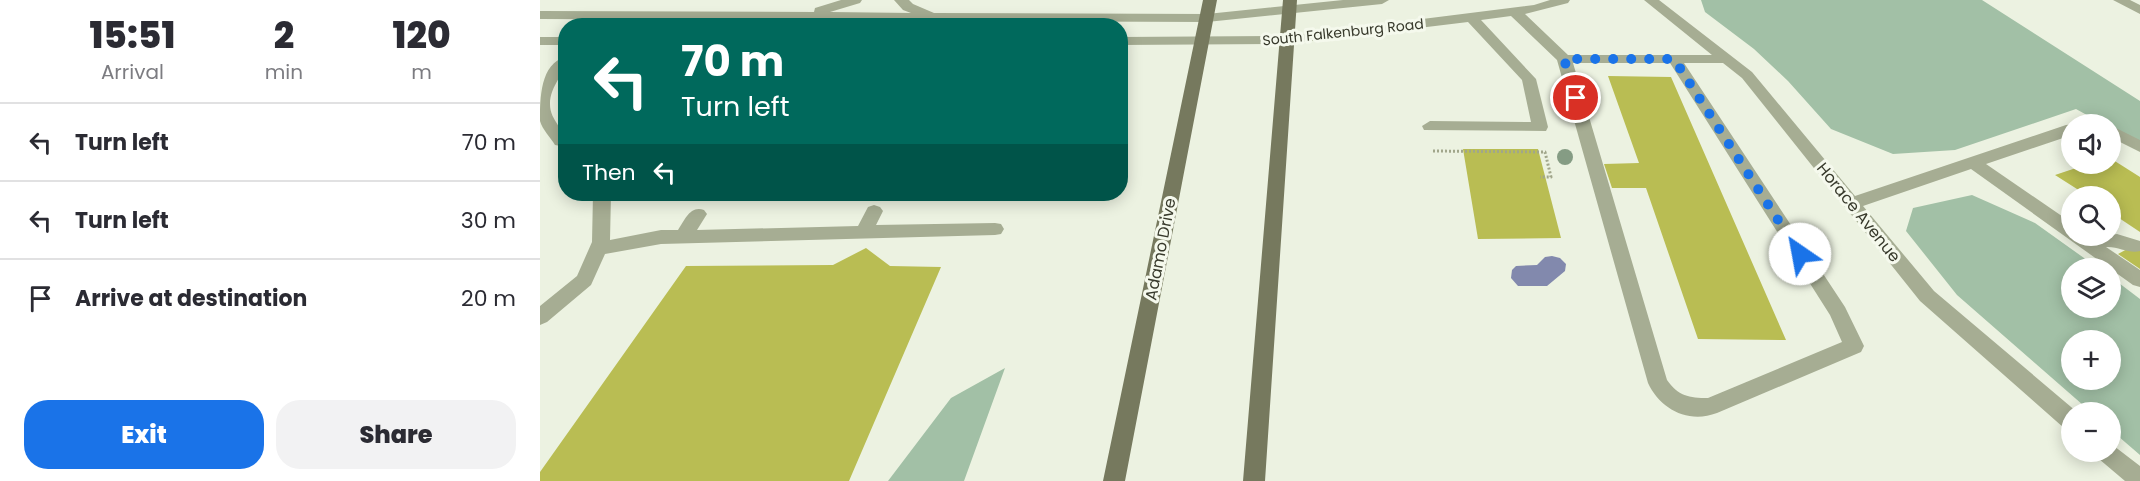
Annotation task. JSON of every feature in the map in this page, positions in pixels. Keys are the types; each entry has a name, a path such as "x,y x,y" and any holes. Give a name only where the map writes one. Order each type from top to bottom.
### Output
{"main road":[{"name":"Adamo Drive","path":"1114,481 1210,0"},
{"path":"1254,481 1290,5"}],"street":[{"path":"801,16 855,0"},
{"path":"901,0 908,7 938,17"},
{"name":"South Falkenburg Road","path":"540,15 1207,18 1290,5 1382,0"},
{"name":"South Falkenburg Road","path":"1128,41 1287,40 1536,9 1563,0"},
{"name":"Horace Avenue","path":"1651,0 1747,75 1928,296 2061,411"},
{"path":"2120,0 2140,10"},
{"path":"622,18 639,2"},
{"path":"1515,12 1564,59 1658,383 1667,399 1685,407 1709,407 1854,346 1838,312 1674,59"},
{"path":"1430,126 1540,127 1529,79 1472,18"},
{"path":"540,41 558,41"},
{"path":"1564,59 1726,58"},
{"path":"558,69 546,81 540,96 543,114 558,136"},
{"path":"1852,203 2061,133"},
{"path":"2121,136 2140,147"},
{"path":"1972,162 2061,224"},
{"path":"540,317 584,280 601,242 602,201"},
{"path":"864,232 874,212"},
{"path":"683,236 698,214"},
{"path":"598,249 661,237 995,229"},
{"path":"2121,240 2134,246"},
{"path":"2092,246 2140,280"},
{"path":"2119,462 2140,480"}],"path":[{"path":"1432,151 1545,152 1551,177 1540,177"}],"green space":[{"path":"1701,0 1982,0 2140,101 2140,146 2121,135 2121,114 2085,114 2076,109 1955,150 1893,154 1831,129 1788,81 1754,49 1705,12"},
{"path":"1972,195 2035,223 2061,242 2061,246 2067,246 2084,258 2061,258 2061,318 2121,318 2121,285 2140,299 2140,455 2121,439 2121,402 2080,402 2066,390 2121,390 2121,330 2061,330 2061,386 1957,295 1906,231 1913,208"},
{"path":"1005,368 964,481 888,481 951,398"}],"water":[{"path":"1545,257 1560,258 1566,264 1565,271 1547,286 1518,286 1511,278 1512,270 1516,266 1537,265"}],"building":[{"path":"1608,76 1671,77 1786,340 1698,339 1646,188 1612,188 1604,164 1639,163"},
{"path":"1463,149 1538,149 1561,238 1478,239"},
{"path":"2121,165 2140,177 2140,232 2121,219 2121,186 2072,186 2055,175 2061,173 2121,174"},
{"path":"2140,242 2140,269 2118,254"},
{"path":"866,248 890,266 941,267 849,481 540,481 540,472 686,266 833,265"}],"route":[{"path":"1576,98 1564,59 1674,59 1800,254"}]}
